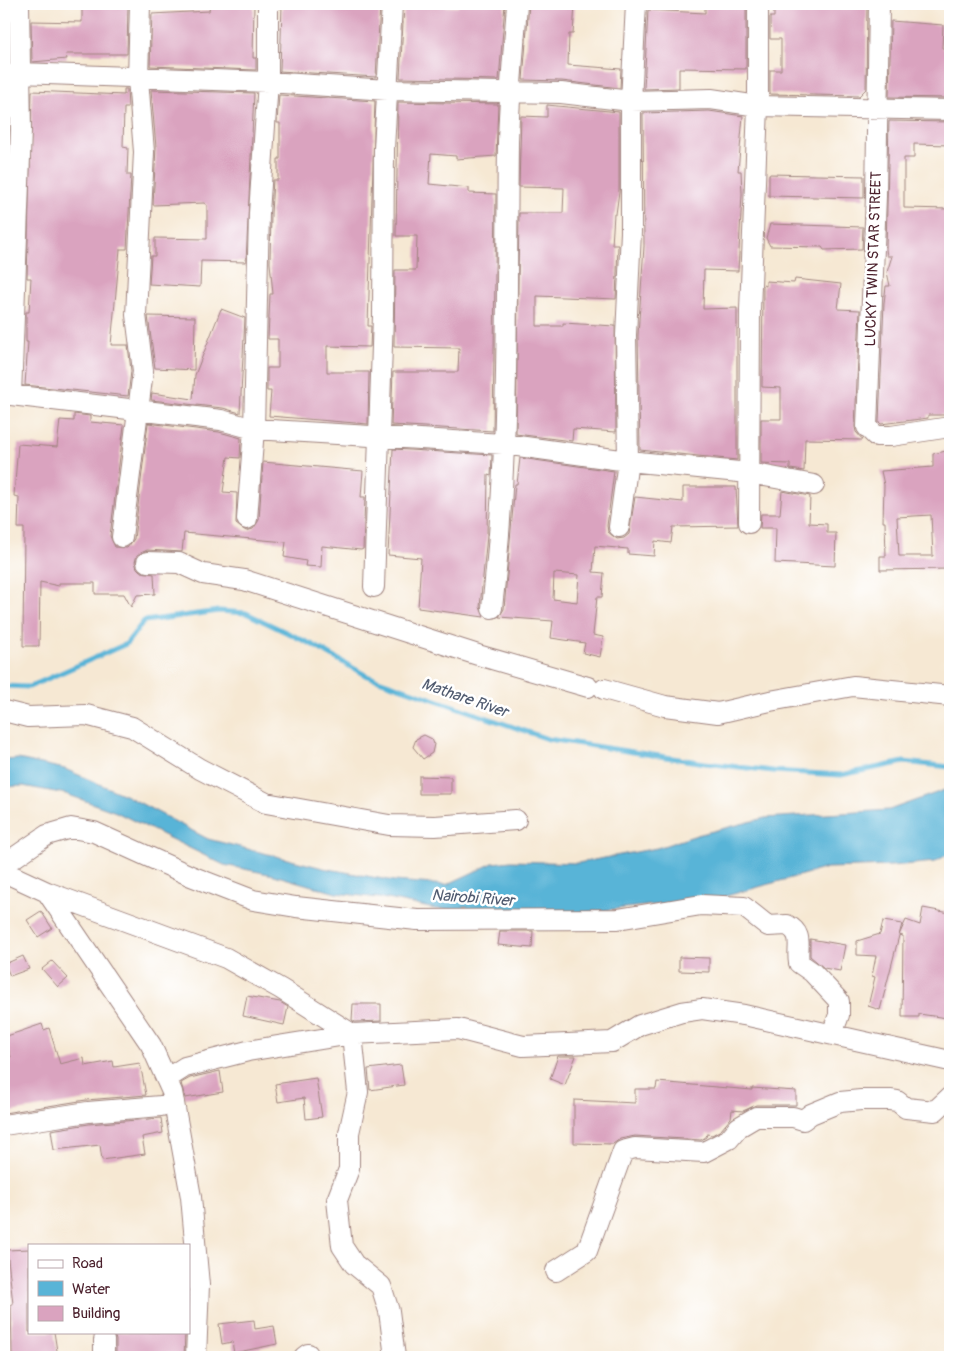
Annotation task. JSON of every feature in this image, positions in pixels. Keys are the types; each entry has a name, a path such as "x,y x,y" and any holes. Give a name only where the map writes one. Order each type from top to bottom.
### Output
{"street":[{"path":"19,4 11,74 21,130 8,395 221,420 254,429 503,444 628,461 749,473 814,485"},
{"path":"122,537 143,371 136,315 144,152 138,79 140,4"},
{"path":"247,519 254,429 259,213 268,82 268,4"},
{"path":"374,587 383,315 384,159 392,4"},
{"path":"492,608 497,563 503,444 507,344 508,140 517,4"},
{"path":"619,527 628,461 626,335 631,232 631,101 636,4"},
{"path":"749,523 750,310 758,106 758,4"},
{"name":"LUCKY TWIN STAR STREET","path":"879,4 876,205 867,427 876,436 891,436 950,427"},
{"path":"11,74 268,82 387,90 561,93 631,101 712,99 758,106 950,110"},
{"path":"147,562 179,563 203,574 244,580 478,656 665,706 718,713 770,701 854,686 950,696"},
{"path":"4,711 28,718 86,715 132,727 200,769 266,803 389,825 435,826 516,820"},
{"path":"4,862 15,857 47,835 71,828 94,832 191,876 253,900 296,907 417,920 618,919 701,905 744,907 768,926 787,925 792,927 798,935 800,941 799,963 812,972 839,1001 840,1015 832,1034"},
{"path":"4,872 47,892 226,958 281,989 352,1034"},
{"path":"47,892 151,1045 174,1102 192,1207 199,1284 196,1357"},
{"path":"166,1079 185,1067 248,1051 352,1034 458,1030 523,1046 612,1042 640,1025 682,1012 702,1009 744,1015 950,1061"},
{"path":"352,1034 358,1092 349,1133 349,1169 337,1200 342,1246 354,1264 381,1286 389,1311 395,1357"},
{"path":"556,1271 587,1250 623,1151 635,1148 704,1152 729,1139 739,1126 756,1117 793,1117 803,1120 840,1102 861,1100 878,1102 897,1101 906,1108 935,1111 950,1097"},
{"path":"4,1125 88,1112 161,1106 174,1102"}],"water":[{"name":"Nairobi River","path":"18,759 65,769 127,796 208,839 323,868 394,881 446,885 493,863 511,861 578,863 657,848 697,835 765,818 889,810 950,788 950,853 935,862 891,866 827,868 719,898 579,913 435,909 388,899 336,893 274,875 224,865 116,812 66,794 23,786 4,787 4,760"}],"building":[{"path":"82,4 128,4 127,54 66,54 67,59 32,62 31,21 82,22"},
{"path":"210,4 254,4 253,58 256,58 256,70 150,66 152,14 209,11"},
{"path":"282,4 380,4 376,77 280,71"},
{"path":"458,4 505,4 499,80 400,78 404,5 458,7"},
{"path":"529,4 575,4 573,34 569,34 568,65 621,69 620,88 562,81 523,80"},
{"path":"705,4 746,4 746,69 679,68 679,88 644,89 648,10 705,13"},
{"path":"774,4 867,4 866,89 859,96 770,94 770,70 781,70 781,39 770,39 770,17 774,17"},
{"path":"4,20 7,20 8,62 4,63"},
{"path":"891,21 943,25 942,48 950,49 950,98 889,97"},
{"path":"124,89 127,89 128,108 124,108 123,147 128,148 127,175 131,175 127,249 120,249 111,345 128,345 131,371 128,396 25,385 28,342 26,342 26,312 29,312 31,278 27,278 32,91 124,95"},
{"path":"151,90 254,93 246,262 201,261 200,287 149,284 151,256 155,256 155,238 207,239 207,205 204,203 153,205 156,147"},
{"path":"279,95 375,101 368,326 371,326 370,347 327,346 327,372 369,372 368,424 269,416 271,391 267,391 267,368 278,368 278,339 268,339 270,294 273,294 270,263 273,180 278,180 278,159 280,159 280,123 277,123"},
{"path":"398,102 498,104 496,156 456,159 456,156 431,154 429,184 469,188 469,193 496,194 493,431 391,425 393,372 458,372 459,348 394,347 395,270 416,270 417,236 396,236"},
{"path":"547,105 619,112 619,192 616,214 614,214 612,245 618,245 616,299 537,296 537,326 563,326 563,323 615,326 616,432 573,429 572,441 516,434 519,213 563,213 564,188 519,187 521,116 547,117"},
{"path":"709,111 743,116 738,171 741,171 742,194 738,271 704,270 703,309 737,308 737,460 640,450 638,335 644,246 643,113"},
{"path":"889,121 950,122 950,145 914,144 914,158 904,158 904,208 950,209 950,415 928,415 928,418 881,424 879,422 884,303 886,286 890,286 887,272 892,256 887,256 886,249"},
{"path":"4,145 9,145 7,197 4,197"},
{"path":"769,174 864,176 864,198 769,196"},
{"path":"770,224 863,227 862,249 824,250 822,247 770,246 766,238"},
{"path":"795,279 841,284 838,309 860,310 855,427 856,432 863,440 805,439 804,471 790,469 790,464 761,463 761,419 781,419 781,388 762,387 763,285 766,286 766,281 794,283"},
{"path":"221,309 245,318 240,413 223,408 151,400 152,393 193,399 195,375"},
{"path":"148,316 195,317 194,370 155,368"},
{"path":"74,414 90,416 90,422 124,425 110,536 115,547 127,548 134,539 148,423 219,432 241,438 240,458 228,457 223,492 237,493 236,524 246,531 253,529 259,520 263,462 363,471 361,497 365,497 363,549 322,546 321,567 305,566 306,561 284,557 286,542 184,533 182,552 147,550 137,555 135,562 137,568 141,572 154,574 155,594 137,595 131,607 124,594 95,594 95,583 59,583 59,586 40,582 39,646 23,646 24,528 18,528 19,497 14,496 18,444 57,447 60,420 74,421"},
{"path":"393,449 492,455 491,476 488,475 487,535 480,607 484,617 418,608 421,558 388,555"},
{"path":"950,450 950,569 880,570 880,556 886,556 885,522 883,522 884,485 881,471 933,467 933,454","holes":["931,515 933,556 899,556 897,517"]},
{"path":"520,458 614,471 607,526 608,532 617,539 624,538 629,534 635,497 683,502 683,487 736,487 738,526 673,527 671,543 655,541 654,556 628,554 628,549 595,546 593,572 604,573 602,597 597,597 593,635 603,637 600,657 583,653 585,643 551,638 553,621 499,617 504,609 515,484 517,484","holes":["554,573 579,575 577,602 553,599"]},
{"path":"782,491 810,496 809,523 827,524 827,533 836,533 835,566 775,563 776,528 760,528 761,514 780,514"},
{"path":"424,735 432,739 434,744 432,753 423,759 413,747 416,739"},
{"path":"419,776 451,777 451,794 419,794"},
{"path":"923,908 950,913 950,992 947,1018 919,1014 919,1017 902,1017 903,936 899,935 906,920 920,925"},
{"path":"41,911 52,928 38,937 27,920"},
{"path":"883,921 902,924 880,1010 868,1006 875,977 872,976 876,956 857,955 857,941 880,934"},
{"path":"500,931 533,931 532,948 498,945"},
{"path":"810,939 845,945 840,971 824,968 810,956"},
{"path":"23,956 29,969 10,976 5,964"},
{"path":"679,957 709,958 709,972 679,971"},
{"path":"52,961 68,978 58,987 42,969"},
{"path":"247,996 280,1002 288,1007 284,1025 243,1016"},
{"path":"353,1004 381,1004 381,1021 355,1022 352,1020"},
{"path":"42,1024 44,1030 49,1028 60,1064 84,1058 85,1066 113,1061 114,1067 140,1063 146,1095 86,1100 4,1113 4,1058 11,1057 4,1037"},
{"path":"558,1056 576,1056 565,1085 550,1079"},
{"path":"401,1065 404,1085 370,1090 368,1069"},
{"path":"220,1071 223,1092 185,1098 181,1083 190,1078"},
{"path":"316,1078 322,1117 306,1119 304,1098 278,1102 275,1084"},
{"path":"657,1082 752,1090 752,1088 796,1091 796,1105 756,1105 743,1111 732,1110 731,1118 721,1130 712,1135 707,1134 701,1140 635,1136 620,1139 613,1144 574,1143 574,1100 635,1103 635,1089 656,1089"},
{"path":"161,1118 163,1133 142,1137 145,1154 102,1160 100,1145 54,1150 51,1130 89,1124"},
{"path":"28,1249 28,1334 54,1334 58,1357 14,1357 12,1353 11,1304 13,1304 7,1250"},
{"path":"254,1320 255,1329 274,1326 277,1344 234,1353 232,1342 222,1344 219,1324"},
{"path":"114,1334 185,1334 184,1357 116,1357 116,1340"}],"waterway":[{"name":"Mathare River","path":"4,686 29,687 126,644 144,621 219,611 246,613 313,645 367,676 548,739 705,763 773,771 841,775 904,762 950,767"}]}
